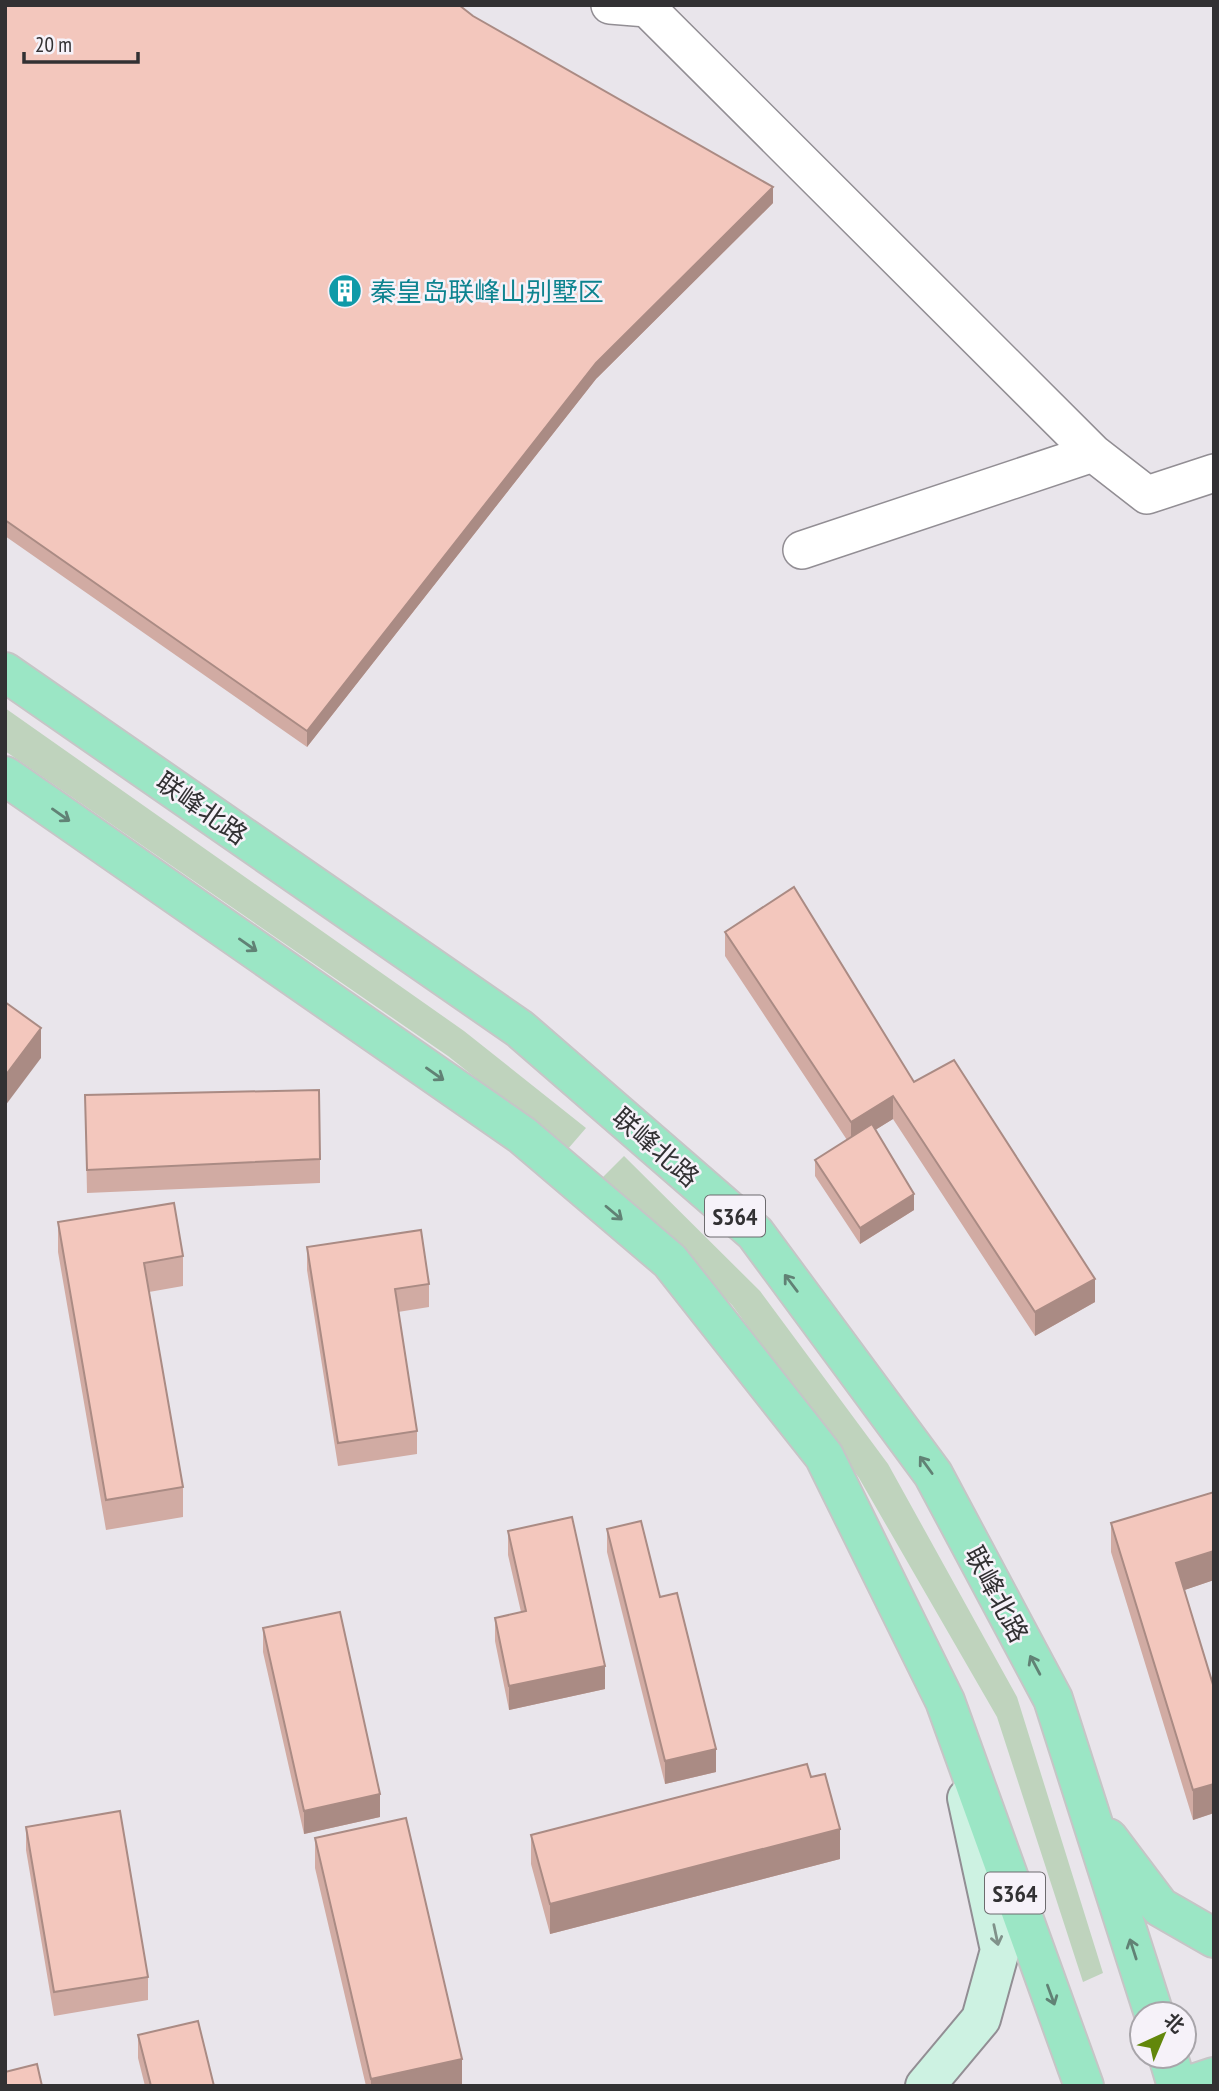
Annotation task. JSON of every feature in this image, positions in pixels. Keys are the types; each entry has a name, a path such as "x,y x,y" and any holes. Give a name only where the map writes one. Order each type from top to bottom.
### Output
{"main road":[{"name":"联峰北路","path":"5,671 520,1029 755,1233 933,1474 1053,1699 1150,2000"},
{"name":"S364","path":"5,776 522,1135 670,1261 824,1456 945,1701 1084,2086"},
{"path":"1053,1699 1099,1827 1160,1907 1214,1938"},
{"path":"925,2086 981,2019 1000,1950 945,1701"},
{"path":"1187,2086 1214,2077"},
{"path":"1198,2086 1214,2084"}],"street":[{"path":"610,5 648,8 1093,453 1147,495 1214,472"},
{"path":"802,550 1093,453"}],"green space":[{"path":"5,708 464,1031 586,1128 567,1150 448,1056 5,751"},
{"path":"624,1156 760,1291 888,1464 1017,1697 1103,1973 1083,1982 997,1717 859,1478 732,1305 601,1179"}],"building":[{"name":"秦皇岛联峰山别墅区","path":"5,5 459,5 473,16 773,187 596,363 307,731 5,520"},
{"path":"794,887 914,1082 954,1060 1095,1279 1035,1312 893,1096 851,1122 725,932"},
{"path":"5,1002 41,1028 5,1076"},
{"path":"319,1090 320,1159 87,1170 85,1095"},
{"path":"872,1124 914,1194 860,1228 815,1160"},
{"path":"174,1203 183,1256 144,1263 183,1487 106,1500 58,1222"},
{"path":"421,1230 429,1284 395,1289 417,1431 338,1443 307,1247"},
{"path":"1214,1492 1214,1551 1176,1563 1214,1688 1214,1784 1193,1790 1111,1523"},
{"path":"572,1517 605,1666 509,1686 495,1618 526,1611 508,1531"},
{"path":"641,1521 660,1597 677,1593 716,1749 665,1761 607,1529"},
{"path":"340,1612 380,1794 304,1811 263,1628"},
{"path":"807,1764 811,1777 825,1774 840,1829 550,1904 531,1835"},
{"path":"120,1811 148,1977 54,1992 26,1827"},
{"path":"406,1818 462,2059 371,2079 315,1838"},
{"path":"198,2021 214,2086 151,2086 138,2035"},
{"path":"37,2064 42,2086 5,2086 5,2072"}],"place":[{"name":"秦皇岛联峰山别墅区","path":"345,291"}]}
